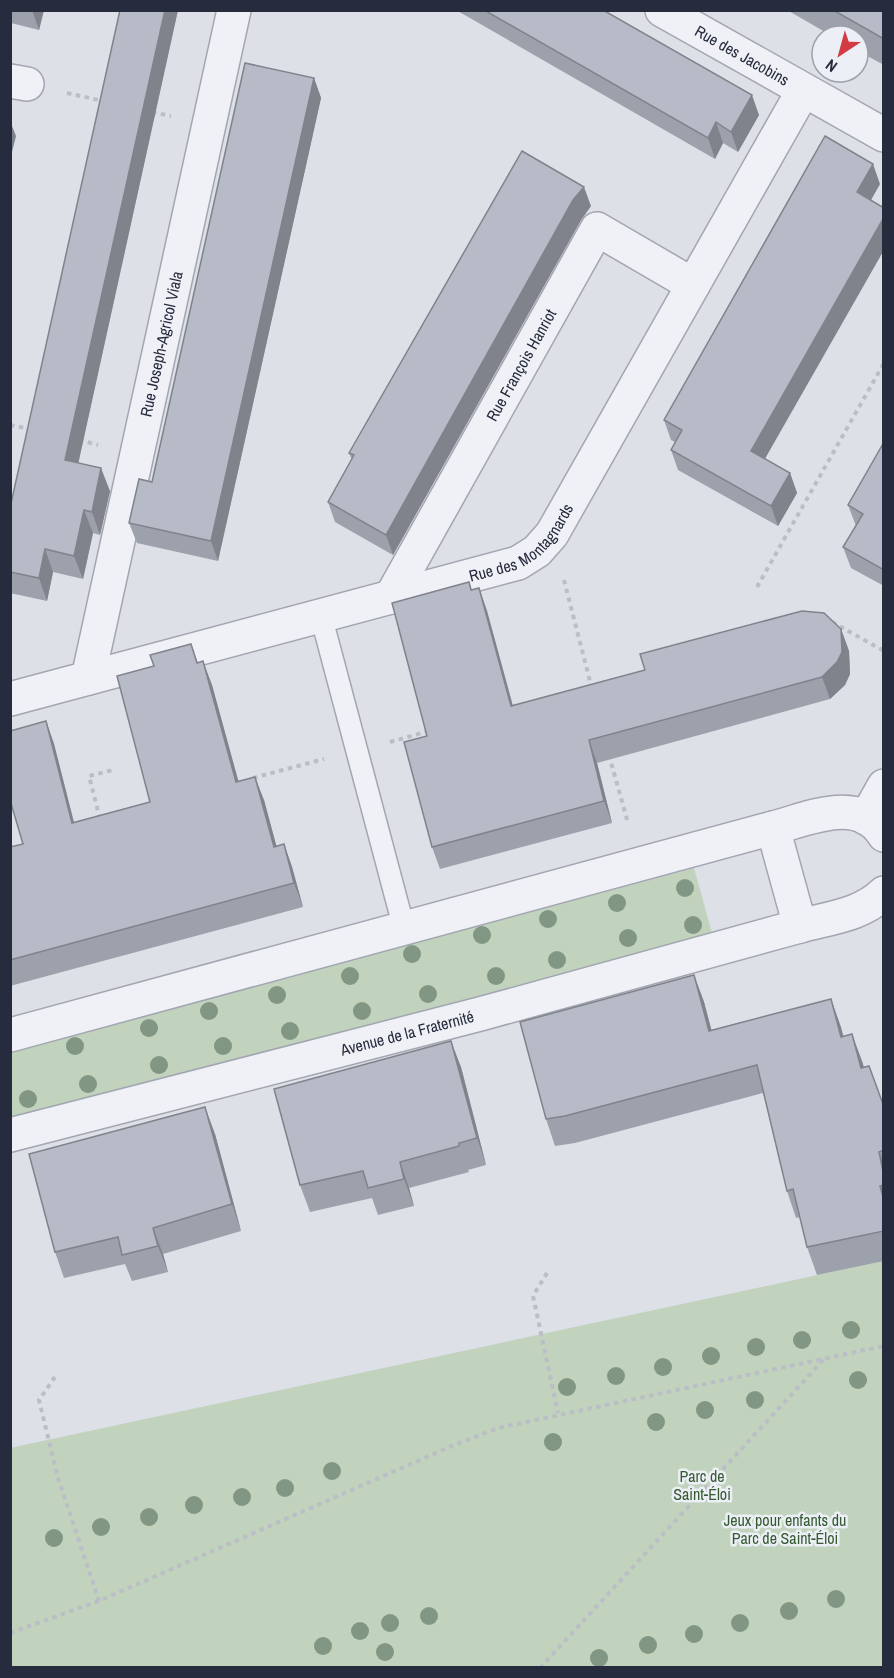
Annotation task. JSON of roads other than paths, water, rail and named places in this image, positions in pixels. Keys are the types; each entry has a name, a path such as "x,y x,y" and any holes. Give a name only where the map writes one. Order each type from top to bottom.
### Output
{"street":[{"name":"Rue Joseph-Agricol Viala","path":"88,678 234,10"},
{"name":"Rue des Jacobins","path":"662,10 884,135"},
{"name":"Rue des Montagnards","path":"10,699 518,563 537,551 552,534 803,91"},
{"name":"Rue François Hanriot","path":"391,597 597,229 693,285"},
{"path":"10,1035 841,811 853,812 875,826 884,786"},
{"path":"773,828 800,926"},
{"name":"Avenue de la Fraternité","path":"10,1136 480,1014 857,911 873,903 884,893"}],"lane":[{"path":"321,616 404,928"}],"park label":[{"name":"Parc de Saint-Éloi","path":"702,1485"},
{"name":"Jeux pour enfants du Parc de Saint-Éloi","path":"785,1529"}]}
